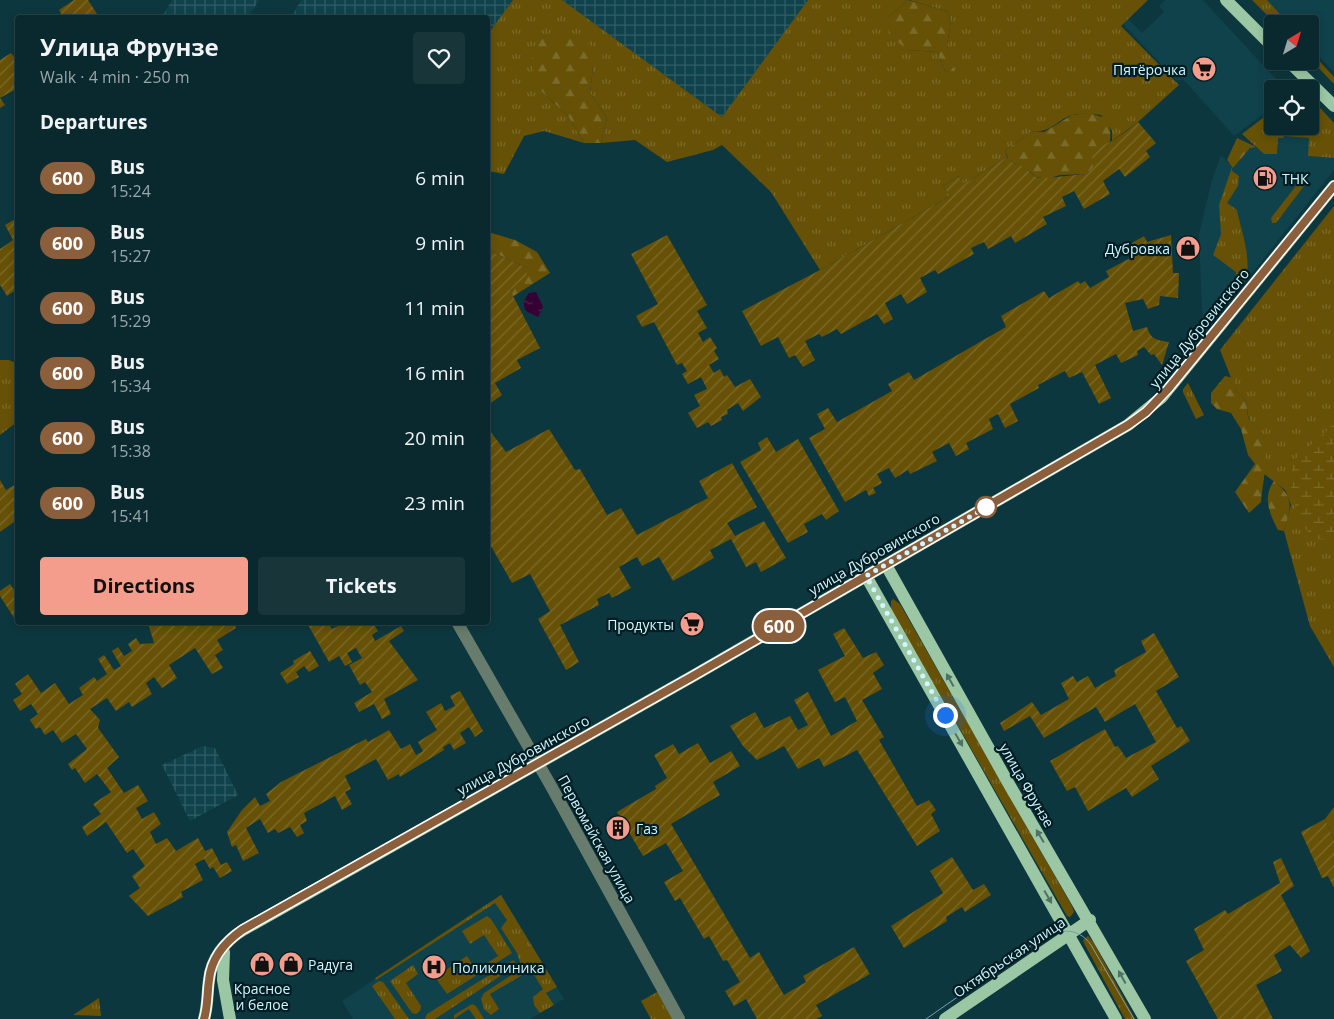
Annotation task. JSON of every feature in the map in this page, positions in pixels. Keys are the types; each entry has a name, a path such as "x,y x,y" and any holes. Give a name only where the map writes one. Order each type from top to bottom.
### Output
{"main road":[{"path":"1226,0 1264,38"},
{"path":"1297,70 1334,106"},
{"name":"улица Дубровинского","path":"230,939 1128,425 1146,412 1175,381 1334,186"},
{"name":"улица Фрунзе","path":"886,565 1006,779 1090,920 1145,1019"},
{"path":"866,576 1116,1019"},
{"name":"Октябрьская улица","path":"945,1019 1090,920"},
{"path":"204,1019 210,973 221,950 230,939"},
{"path":"230,939 224,950 222,970 230,1019"}],"street":[{"name":"Первомайская улица","path":"459,625 679,1019"}],"shaded area":[{"path":"172,0 259,0 249,15 163,15"},
{"path":"301,0 513,0 490,31 490,15 293,15"},
{"path":"562,0 808,0 722,117"},
{"path":"1165,0 1203,0 1264,66 1264,70 1267,70 1277,80 1264,80 1264,114 1234,136 1183,79 1177,81 1123,24 1128,19 1142,33 1164,12 1159,6"},
{"path":"1265,0 1334,0 1334,72 1319,56 1319,15 1279,15"},
{"path":"1284,136 1310,138 1308,156 1334,158 1334,170 1203,335 1199,234 1212,180 1221,155 1233,168 1250,148 1256,147 1264,154 1277,154 1278,138"},
{"path":"203,746 215,748 238,795 190,821 162,765"},
{"path":"501,895 564,999 530,1019 353,1019 342,1001"}],"green space":[{"path":"74,0 88,0 98,15 62,15 59,10"},
{"path":"513,0 562,0 722,117 808,0 908,0 887,18 908,50 937,52 945,71 955,74 947,46 951,20 947,11 909,0 1148,0 1121,26 1179,85 1138,122 1112,141 1112,131 1101,115 1073,115 1045,130 1033,131 1005,150 1007,157 964,184 958,176 943,186 950,196 820,270 771,192 722,145 713,150 667,162 635,140 601,143 607,118 590,93 593,67 540,90 568,116 584,143 544,131 524,136 504,174 490,171 490,31"},
{"path":"908,0 947,11 951,20 947,46 956,75 945,71 937,52 908,50 889,35 887,18"},
{"path":"1252,0 1267,0 1281,15 1267,15"},
{"path":"555,36 580,36 603,56 593,67 590,93 607,118 601,143 584,143 568,116 540,90 531,61 538,39"},
{"path":"11,53 15,56 15,90 0,98 0,60"},
{"path":"1319,61 1334,77 1334,84 1319,68"},
{"path":"0,98 5,105 0,108"},
{"path":"1319,107 1334,123 1334,158 1308,156 1309,138 1284,136 1283,138 1278,138 1277,154 1264,154 1242,134 1264,117 1264,135 1319,135"},
{"path":"1089,113 1106,118 1110,142 1104,155 1087,174 1060,175 1047,179 1036,177 1028,170 1009,161 1005,150 1033,131 1044,132 1072,115"},
{"path":"1138,122 1156,143 1146,151 1150,157 1125,177 1119,169 1103,181 1110,194 1084,209 1074,191 1062,197 1066,206 1043,217 1047,224 1015,243 1011,236 988,249 984,242 971,248 974,254 938,274 935,270 920,278 927,292 907,304 901,294 885,303 893,319 884,324 877,314 841,334 837,329 822,337 819,334 805,341 815,360 803,367 795,355 789,358 778,337 761,346 742,311 820,270 950,196 943,186 958,176 964,184 1007,157 1012,162 1026,168 1036,177 1040,178 1087,174 1093,167 1092,160 1095,151"},
{"path":"1237,138 1256,147 1250,148 1233,168 1227,160"},
{"path":"1232,167 1232,171 1239,176 1238,186 1227,203 1237,210 1247,260 1245,279 1241,287 1235,283 1236,272 1213,255 1221,234 1219,205"},
{"path":"1302,178 1306,178 1307,182 1276,223 1272,223 1271,218"},
{"path":"1334,206 1334,667 1310,626 1284,531 1291,505 1285,490 1263,473 1265,461 1262,443 1250,421 1247,402 1236,390 1220,350"},
{"path":"15,219 15,290 7,296 0,285 0,249 13,240 5,225"},
{"path":"490,233 515,240 537,252 550,273 512,297 510,290 525,267 490,251"},
{"path":"667,235 707,305 697,311 707,328 698,333 703,342 710,337 717,348 714,351 719,359 709,365 714,373 720,369 724,377 727,375 735,387 750,379 761,397 743,411 738,403 727,410 728,414 721,417 722,420 711,426 708,422 697,428 688,413 700,406 694,395 707,389 701,377 688,384 682,374 687,371 682,363 677,365 654,322 642,327 636,316 658,304 631,254"},
{"path":"1171,235 1173,273 1179,273 1178,298 1160,296 1159,305 1148,309 1143,299 1125,303 1133,331 1147,327 1150,335 1155,339 1169,342 1162,365 1154,354 1151,355 1144,347 1137,351 1138,355 1121,363 1116,354 1095,365 1111,398 1099,404 1082,372 1069,378 1065,371 1038,385 1039,388 1010,404 1018,421 1005,428 998,414 989,419 993,429 966,443 969,449 956,456 949,443 932,452 937,461 910,474 908,470 895,478 889,468 877,474 882,483 873,488 876,493 869,496 866,490 845,502 809,438 825,429 817,414 828,408 837,422 892,391 888,384 909,372 914,380 1006,327 1001,316 1044,291 1049,298 1078,281 1080,284 1085,281 1090,288 1109,277 1106,271 1138,254 1132,243 1144,236 1147,242"},
{"path":"490,251 525,267 527,276 510,290 540,348 517,360 521,368 495,383 502,395 490,404"},
{"path":"0,360 9,360 15,363 15,424 0,435"},
{"path":"1225,376 1233,378 1236,390 1247,402 1248,417 1263,441 1266,453 1261,502 1249,513 1235,492 1255,464 1248,455 1241,429 1231,413 1217,409 1211,403 1211,393"},
{"path":"1188,383 1204,415 1196,419 1183,392"},
{"path":"1334,424 1334,534 1323,540 1312,537 1299,520 1290,482 1294,460"},
{"path":"549,429 575,470 580,469 607,515 621,508 637,535 708,498 699,481 732,463 757,507 727,523 735,536 764,521 786,558 761,572 756,562 746,567 731,539 710,550 714,558 673,581 659,557 642,566 637,557 619,567 631,588 612,598 609,593 597,599 599,605 560,625 579,662 566,670 538,619 550,611 530,574 512,583 490,544 490,431 506,452"},
{"path":"767,437 776,452 798,439 839,511 826,520 822,514 804,524 808,532 788,543 740,462 761,450 758,443"},
{"path":"0,480 6,490 15,485 15,524 14,522 0,532"},
{"path":"1274,481 1281,487 1290,503 1284,531 1278,530 1268,506 1268,493"},
{"path":"10,584 15,589 15,619 0,596 0,591"},
{"path":"893,599 900,604 1072,906 1074,912 1070,917 1067,916 891,609 891,601"},
{"path":"149,625 235,625 236,628 217,640 223,650 215,655 223,668 212,674 195,648 169,665 177,678 162,688 154,677 146,683 152,694 132,707 129,702 116,711 107,698 90,709 100,720 98,728 119,757 107,768 124,793 138,785 148,801 136,808 142,819 154,812 161,824 150,832 156,844 167,838 176,851 198,838 205,851 212,848 221,865 227,862 232,871 220,878 213,867 210,869 204,859 195,864 203,880 181,892 183,897 148,916 129,896 140,888 132,876 145,866 133,849 127,853 106,822 87,836 82,827 101,814 93,804 111,792 97,774 85,783 75,768 72,770 68,764 87,749 76,734 62,743 53,730 45,735 40,727 36,729 30,720 38,714 31,704 20,711 13,700 22,694 15,684 28,674 41,693 55,683 69,704 83,695 79,688 94,677 97,681 107,674 98,659 104,655 114,670 121,666 112,651 118,647 124,656 132,651 128,644 136,638 140,644 154,643"},
{"path":"308,625 329,625 332,629 341,625 374,625 378,631 372,635 375,641 401,626 404,631 389,641 418,680 384,699 391,714 382,719 374,704 359,712 354,703 372,692 365,682 360,685 349,665 362,658 356,648 347,653 352,662 345,666 339,656 329,662"},
{"path":"844,628 863,658 876,652 884,665 873,673 882,689 862,700 884,737 879,740 917,806 929,800 936,810 931,814 940,831 917,846 857,750 824,767 819,758 798,769 784,746 757,760 743,746 730,726 755,712 764,728 790,716 798,730 808,725 794,700 808,692 831,736 857,721 845,697 835,702 818,670 845,656 833,634"},
{"path":"1154,633 1179,677 1156,691 1177,728 1181,726 1190,741 1151,766 1159,779 1132,797 1126,788 1088,811 1075,787 1067,791 1050,761 1105,729 1115,747 1118,746 1126,758 1156,742 1135,704 1105,722 1096,707 1044,738 1030,716 1004,731 1000,723 1032,702 1041,715 1069,699 1061,683 1073,676 1077,682 1088,676 1095,688 1116,676 1114,670 1146,652 1141,641"},
{"path":"310,651 319,666 309,672 304,666 296,672 299,677 287,684 280,673 294,664 293,661"},
{"path":"460,691 483,731 475,737 469,727 460,733 466,743 454,750 450,743 443,747 444,750 400,777 399,774 388,780 376,759 345,776 351,789 345,792 352,804 342,810 335,796 304,813 307,821 300,825 304,833 297,837 290,827 278,833 275,829 268,833 260,819 246,828 259,853 243,861 236,845 232,847 227,832 242,810 255,797 260,806 270,801 266,794 281,782 366,739 368,742 389,730 401,749 410,744 416,755 423,751 418,742 437,730 426,712 441,703 445,711 455,706 450,696"},
{"path":"698,743 710,763 731,751 740,766 713,782 720,795 671,824 750,958 759,952 784,995 806,982 803,976 854,947 870,974 816,1005 822,1016 816,1019 757,1019 746,999 734,1006 725,991 740,982 727,960 723,961 709,936 704,939 680,898 675,901 664,882 683,871 666,843 643,856 617,812 656,789 655,786 667,778 654,755 673,744 679,754"},
{"path":"1334,807 1334,840 1325,819"},
{"path":"1325,819 1334,840 1334,888 1328,876 1322,878 1301,832"},
{"path":"952,857 973,890 984,884 991,895 965,912 962,907 946,917 947,921 904,948 891,926 943,893 930,871"},
{"path":"1281,858 1294,886 1281,895 1310,951 1301,958 1290,945 1274,955 1282,971 1256,985 1273,1019 1218,1019 1186,961 1204,950 1194,929 1225,910 1228,914 1280,883 1273,862"},
{"path":"501,895 557,987 546,993 554,1005 540,1013 534,1005 533,997 543,989 531,970 490,994 499,1009 491,1015 484,1009 481,999 484,993 522,968 517,953 501,928 507,920 495,903 376,980 375,978"},
{"path":"487,916 491,919 512,953 447,994 435,977 467,956 476,970 498,956 484,935 470,944 462,931"},
{"path":"1088,936 1094,943 1135,1019 1125,1019 1085,945 1083,940"},
{"path":"513,960 516,963 514,967 435,1019 425,1019 427,1014"},
{"path":"413,965 418,974 406,983 421,1006 420,1011 416,1014 412,1013 390,981"},
{"path":"379,981 383,982 409,1019 395,1019 372,986"},
{"path":"657,992 674,1019 651,1019 641,1001"},
{"path":"99,998 101,1016 73,1015"},
{"path":"472,1004 476,1006 484,1019 476,1019 469,1009 454,1019 454,1015"}],"water":[{"path":"536,292 543,307 538,317 526,311 524,304 529,293"}],"tram line":[{"path":"926,1019 1039,940 1066,931 1080,934 1091,945 1134,1019"}],"bus line":[{"name":"600","path":"204,1019 208,1006 208,980 213,966 225,944 242,930 693,676 1128,425 1146,412 1162,397 1204,347 1334,186"}],"place":[{"name":"Пятёрочка","path":"1204,69"},
{"name":"ТНК","path":"1265,178"},
{"name":"Дубровка","path":"1188,248"},
{"name":"Продукты","path":"692,624"},
{"name":"Газ","path":"618,828"},
{"name":"Красное и белое","path":"262,964"},
{"name":"Радуга","path":"291,964"},
{"name":"Поликлиника","path":"434,967"}],"route":[{"path":"945,715 866,576 994,503 986,507"}]}
